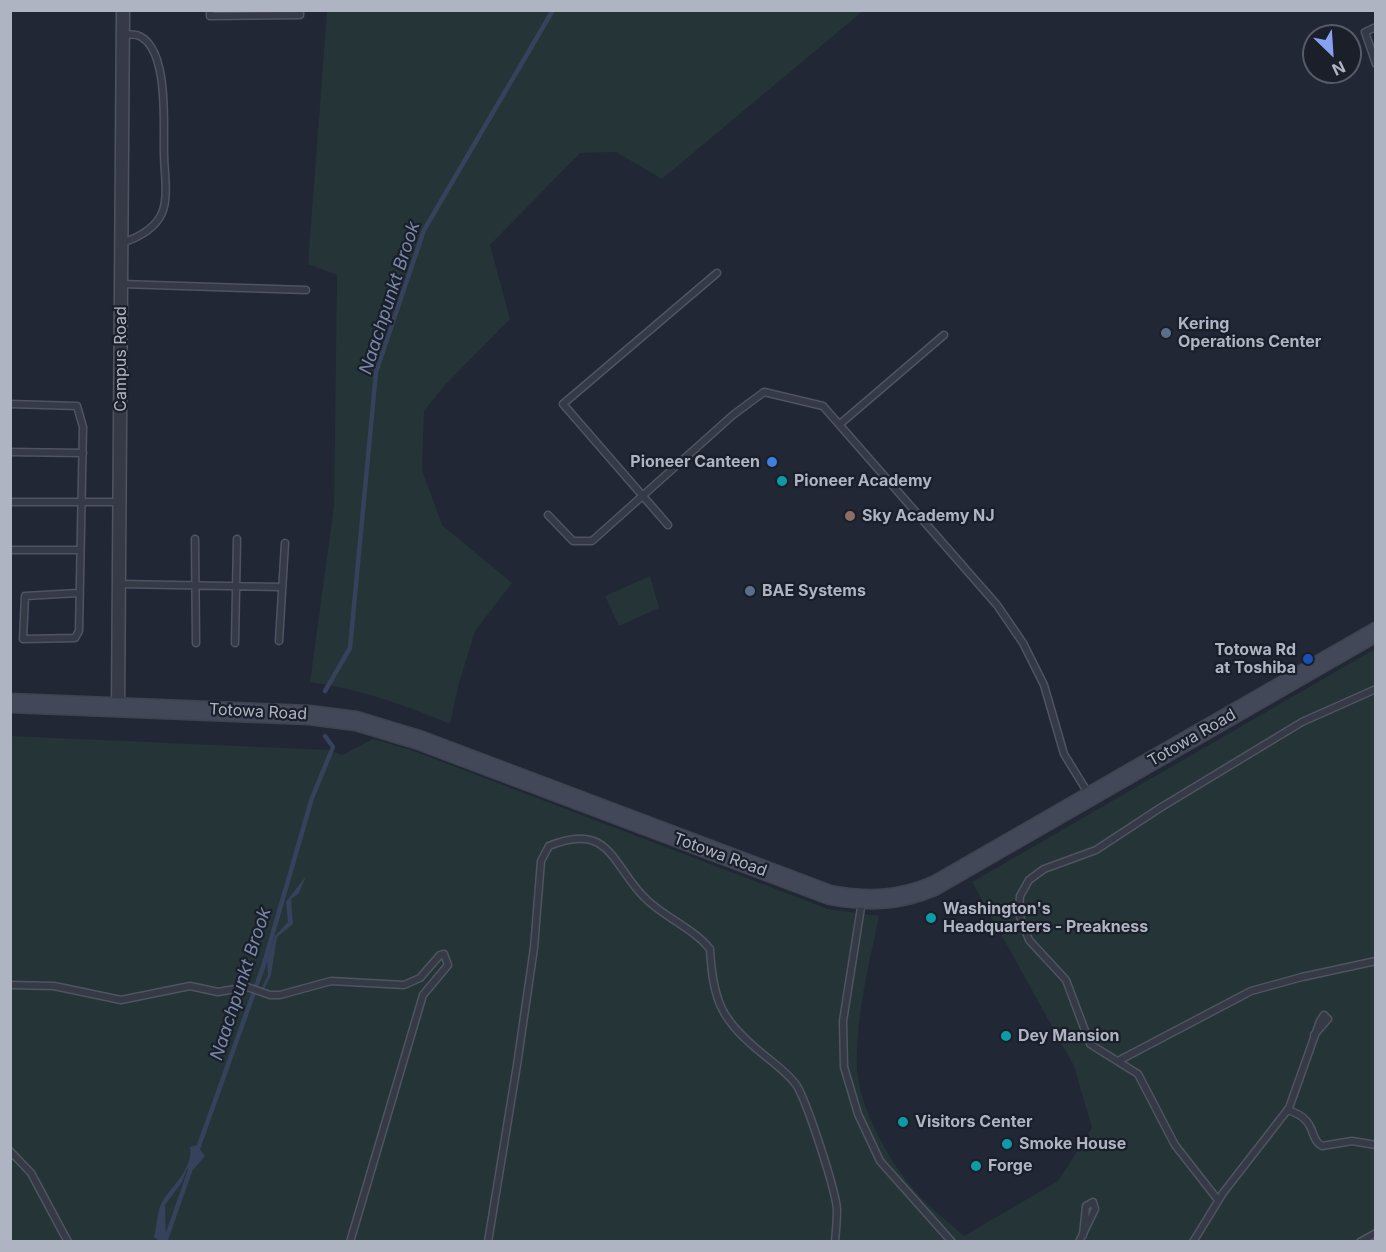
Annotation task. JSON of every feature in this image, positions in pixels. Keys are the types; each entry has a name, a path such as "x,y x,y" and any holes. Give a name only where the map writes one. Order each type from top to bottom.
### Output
{"main road":[{"name":"Totowa Road","path":"10,703 223,710 333,717 356,721 450,751 830,895 862,901 900,899 934,886 1376,632"}],"street":[{"name":"Campus Road","path":"118,707 123,10"}],"lane":[{"path":"210,10 210,16 300,15 300,10"},
{"path":"1376,27 1365,32 1376,64"},
{"path":"122,243 140,237 162,214 164,193 162,73 143,39 137,35 123,34"},
{"path":"668,525 563,404 717,273"},
{"path":"122,284 306,290"},
{"path":"840,424 944,335"},
{"path":"548,515 573,541 591,541 733,415 764,392 824,406 997,605 1023,643 1044,685 1064,754 1090,796"},
{"path":"10,404 77,406 83,427 79,631 75,638 23,639 25,596 78,594"},
{"path":"10,452 83,453"},
{"path":"10,502 120,502"},
{"path":"195,539 196,643"},
{"path":"235,643 237,539"},
{"path":"279,641 285,543"},
{"path":"10,550 80,550"},
{"path":"119,584 281,587"},
{"path":"1218,1200 1175,1145 1138,1074 1090,1044 1066,980 1029,940 1019,914 1022,889 1044,868 1087,854 1106,845 1160,808 1302,722 1376,689"},
{"path":"488,1242 518,1065 534,948 541,861 549,846 573,839 587,840 613,852 643,897 710,949 712,978 726,1018 734,1030 786,1073 797,1086 808,1111 837,1207 835,1242"},
{"path":"862,901 843,1020 844,1067 858,1114 880,1161 952,1242"},
{"path":"10,985 54,986 121,1000 190,986 218,992 250,988 265,993 292,993 332,981 404,986 420,978 440,955 444,954 448,960 444,970 423,995 351,1242"},
{"path":"1118,1060 1251,991 1376,961"},
{"path":"1193,1242 1218,1200 1287,1110 1314,1035"},
{"path":"1287,1110 1296,1113 1310,1124 1315,1140 1322,1146 1352,1141 1376,1145"},
{"path":"10,1151 31,1173 68,1242"},
{"path":"1360,1242 1376,1233"}],"shaded area":[{"path":"327,11 863,11 662,179 616,152 580,153 490,245 510,319 444,386 424,411 422,470 442,525 512,583 475,631 459,683 450,724 382,698 310,682 334,506 337,275 308,264"},
{"path":"650,576 659,608 619,626 605,596"},
{"path":"1375,649 1375,1241 11,1242 11,736 329,750 342,755 373,739 411,750 828,909 879,916 864,990 857,1047 857,1066 863,1099 877,1134 896,1167 917,1193 964,1236 1058,1181 1092,1128 1074,1066 972,882"}],"water":[{"path":"306,876 299,893 291,899 293,924 277,937 271,975 264,989 261,989 268,975 267,960 275,936 288,922 286,902"},
{"path":"197,1145 205,1156 193,1170 187,1169 182,1182 165,1205 168,1241 160,1241 154,1237 161,1204 185,1170 190,1147"}],"waterway":[{"name":"Naachpunkt Brook","path":"325,691 350,648 376,372 424,230 553,10"},
{"name":"Naachpunkt Brook","path":"197,1151 263,967 312,798 333,747 325,736"},
{"name":"Naachpunkt Brook","path":"165,1242 192,1165"}],"place":[{"name":"Kering Operations Center","path":"1166,333"},
{"name":"Pioneer Canteen","path":"772,462"},
{"name":"Pioneer Academy","path":"782,481"},
{"name":"Sky Academy NJ","path":"850,516"},
{"name":"BAE Systems","path":"750,591"},
{"name":"Totowa Rd at Toshiba","path":"1308,659"},
{"name":"Washington's Headquarters - Preakness","path":"931,918"},
{"name":"Dey Mansion","path":"1006,1036"},
{"name":"Visitors Center","path":"903,1122"},
{"name":"Smoke House","path":"1007,1144"},
{"name":"Forge","path":"976,1166"}]}
